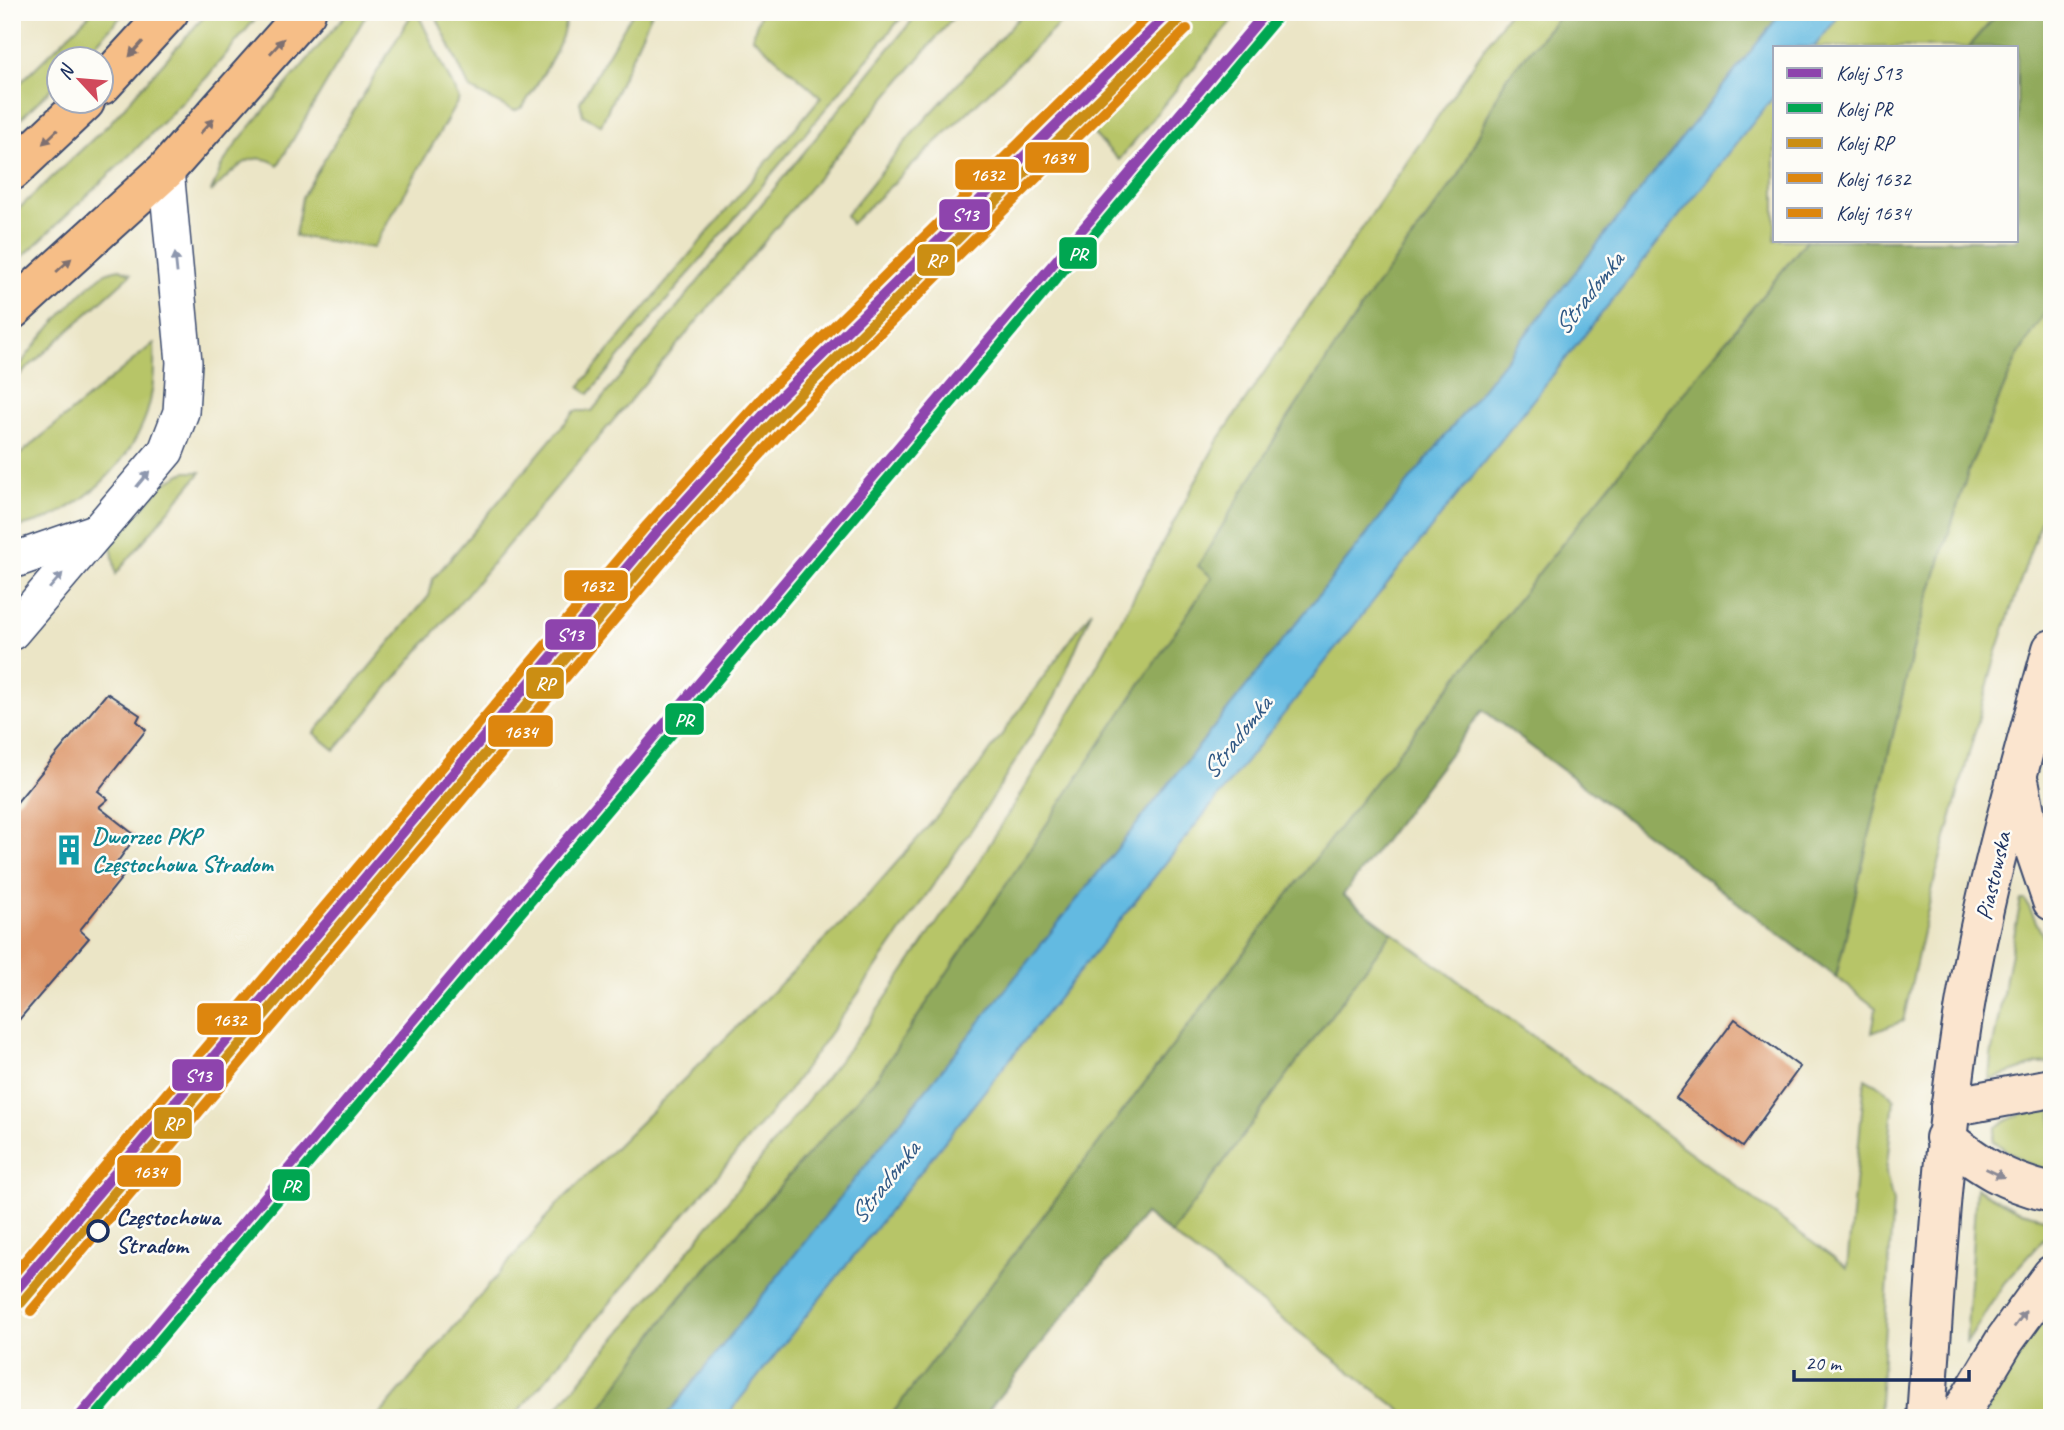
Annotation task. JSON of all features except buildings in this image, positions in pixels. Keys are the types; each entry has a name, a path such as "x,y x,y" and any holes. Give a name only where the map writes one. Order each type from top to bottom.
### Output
{"main road":[{"path":"116,70 169,12"},
{"path":"12,310 166,170 306,12"},
{"path":"12,171 70,116"}],"street":[{"name":"Piastowska","path":"1926,1418 1947,1122 1980,932 2018,771 2052,649"},
{"path":"2018,771 2029,833 2052,901"},
{"path":"2052,1088 1947,1122 1988,1171 2026,1187 2052,1193"},
{"path":"1958,1418 2005,1340 2052,1275"}],"lane":[{"path":"12,632 166,451 181,412 184,362 166,170"},
{"path":"12,561 99,531"}],"green space":[{"path":"92,12 125,12 94,46 58,46"},
{"path":"208,12 261,12 207,77 12,267 12,215 110,123"},
{"path":"348,12 368,12 278,165 268,160 250,160 234,170 211,192 222,165 239,140"},
{"path":"413,12 417,12 459,99 373,248 295,236 302,197"},
{"path":"434,12 565,12 565,23 557,48 543,74 523,107 514,111 470,89"},
{"path":"633,12 652,12 601,125 583,115 580,102"},
{"path":"761,12 906,12 589,394 579,387 821,97 752,37"},
{"path":"919,12 958,12 335,750 314,733 429,596 433,579 575,411 592,411"},
{"path":"1024,12 1072,12 851,224 846,215 911,135"},
{"path":"1196,12 1239,12 1119,160 1081,121"},
{"path":"1509,12 1563,12 1506,78 1459,175 1369,296 1279,432 1199,566 1213,577 878,1076 676,1302 594,1418 549,1418 681,1260 868,1024 980,860 1081,695 1217,442"},
{"path":"1563,12 1782,12 665,1418 594,1418 676,1303 878,1076 1212,577 1198,566 1279,432 1369,296 1459,175 1506,78"},
{"path":"1842,12 1999,12 1970,46 1815,46"},
{"path":"1999,12 2052,12 2052,302 2017,357 1969,469 1916,637 1836,977 1483,710 1343,895 1392,932 1171,1234 1145,1214 982,1418 889,1418 1342,824 1546,564 1805,242 2018,242 2018,46 1970,46"},
{"path":"46,57 46,94 12,127 12,91"},
{"path":"1773,98 1773,242 1805,242 1546,564 1342,824 889,1418 725,1418"},
{"path":"120,269 131,274 12,382 25,358 67,309 104,274"},
{"path":"2052,302 2052,487 1997,651 1935,878 1903,1021 1872,1033 1876,1008 1836,977 1916,637 1969,469 2017,357"},
{"path":"154,343 154,378 147,413 126,454 94,489 76,503 56,515 12,528 12,461"},
{"path":"185,472 201,472 116,574 111,545 164,483"},
{"path":"1092,610 1055,697 987,807 851,1004 787,1093 513,1418 377,1418 557,1205 856,909 969,780"},
{"path":"2021,900 2027,903 2052,955 2052,1063 2037,1064 1989,1080 1991,1056"},
{"path":"1392,932 1847,1268 1865,1078 1885,1089 1894,1099 1886,1173 1893,1202 1879,1418 1411,1418 1171,1234"},
{"path":"2052,1109 2052,1173 2024,1162 1993,1141 1996,1127 2003,1123 2022,1114"},
{"path":"1976,1188 2021,1212 2052,1220 2052,1229 2004,1283 1966,1344"},
{"path":"2052,1301 2052,1418 1984,1418 2000,1382"}],"water":[{"name":"Stradomka","path":"1782,12 1842,12 1815,46 1773,46 1773,98 725,1418 665,1418"}],"rail line":[{"name":"1632","path":"12,1276 647,525 768,391 1152,12"},
{"name":"S13","path":"12,1295 656,533 777,400 1170,12"},
{"name":"S13","path":"78,1418 1266,12"},
{"name":"PR","path":"94,1418 1275,20"},
{"name":"RP","path":"21,1303 665,541 786,408 1179,21"},
{"name":"1634","path":"31,1311 674,549 795,417 1187,29"}],"place":[{"name":"Dworzec PKP Częstochowa Stradom","path":"69,850"},
{"name":"Częstochowa Stradom","path":"98,1231"}]}
